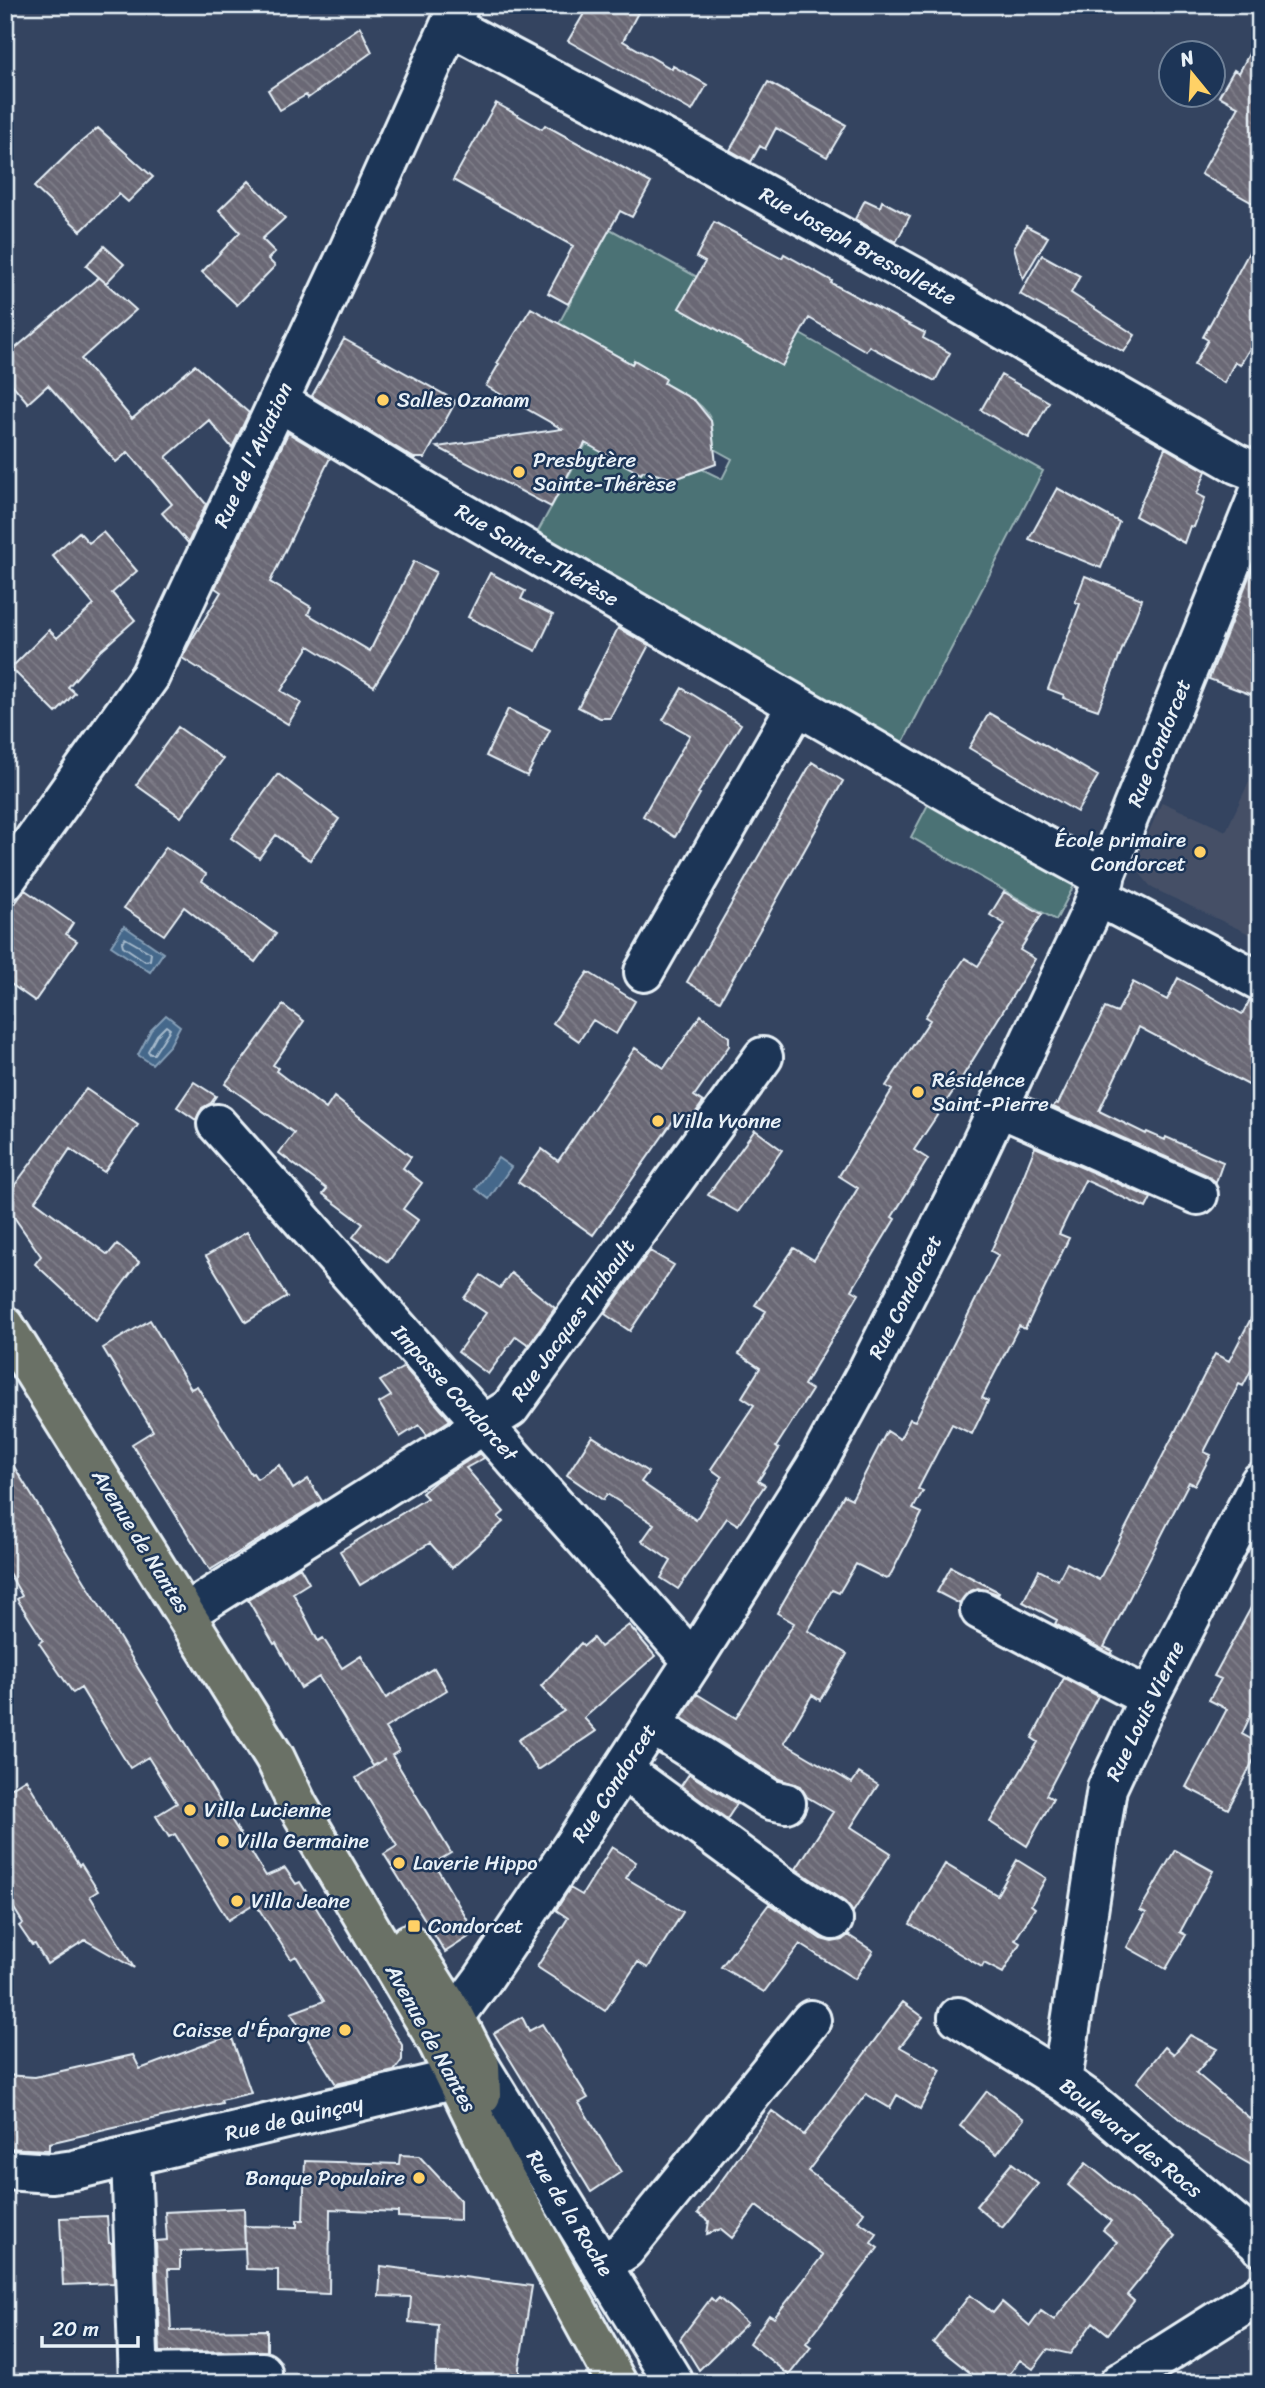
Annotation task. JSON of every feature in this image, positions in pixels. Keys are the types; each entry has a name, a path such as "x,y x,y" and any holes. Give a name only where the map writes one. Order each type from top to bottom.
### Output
{"main road":[{"name":"Avenue de Nantes","path":"5,1326 275,1758 298,1806 446,2029 468,2072 483,2136 617,2383"}],"street":[{"name":"Rue de l'Aviation","path":"5,881 150,676 455,16"},
{"name":"Rue Joseph Bressollette","path":"455,16 672,143 882,259 1225,457 1260,473"},
{"name":"Rue Sainte-Thérèse","path":"278,401 432,495 990,817 1101,887 1260,981"},
{"name":"Rue Condorcet","path":"446,2029 498,1957 694,1661 814,1469 875,1356 999,1107 1101,887 1260,491"},
{"path":"645,972 797,705"},
{"name":"Rue Jacques Thibault","path":"186,1613 510,1408 763,1058"},
{"path":"999,1107 1198,1195"},
{"name":"Impasse Condorcet","path":"217,1124 694,1661"},
{"name":"Rue Louis Vierne","path":"1062,2081 1107,1788 1149,1698 1260,1482"},
{"path":"980,1609 1149,1698"},
{"path":"652,1725 771,1800 786,1803"},
{"path":"623,1770 776,1882 833,1920"},
{"name":"Boulevard des Rocs","path":"958,2017 1092,2102 1260,2246"},
{"path":"602,2266 625,2250 811,2020"},
{"name":"Rue de la Roche","path":"468,2072 602,2266 674,2383"},
{"name":"Rue de Quinçay","path":"5,2170 52,2174 468,2072"},
{"path":"131,2156 139,2379 262,2372"},
{"path":"1119,2383 1260,2294"}],"shaded area":[{"name":"École primaire Condorcet","path":"1260,758 1260,939 1152,888 1141,875 1138,863 1142,847 1162,802 1226,831"}],"green space":[{"path":"610,229 697,277 679,308 782,366 800,334 1043,471 900,748 537,533 586,444 591,446 594,442 615,460 619,462 621,458 641,474 644,470 675,479 702,469 722,479 732,459 714,449 708,414 691,398 664,383 666,378 662,376 659,380 634,361 632,364 559,323"},
{"path":"933,795 1080,874 1056,920 911,837"}],"water":[{"path":"124,926 163,953 150,972 111,946"},
{"path":"166,1015 180,1026 170,1045 152,1064 138,1055 151,1030"},
{"path":"498,1158 511,1167 489,1199 476,1189"}],"building":[{"path":"589,5 642,5 623,41 707,85 692,111 568,41"},
{"path":"360,27 372,52 308,98 306,95 280,110 268,90"},
{"path":"1260,33 1260,207 1201,174 1239,107 1226,100 1226,84 1234,70 1239,73"},
{"path":"768,82 846,125 827,157 776,128 765,149 760,146 751,162 730,150"},
{"path":"496,103 542,129 545,125 651,183 632,217 620,211 568,304 548,293 573,246 453,180"},
{"path":"98,128 153,177 128,202 119,194 81,231 34,187"},
{"path":"249,181 285,218 262,239 275,252 268,259 275,266 237,305 202,272 240,232 219,210"},
{"path":"865,200 880,207 882,201 910,216 896,242 855,219"},
{"path":"714,222 782,258 784,254 832,281 831,283 925,333 923,338 950,353 935,381 869,346 866,351 809,318 782,366 679,308 705,262 696,257"},
{"path":"1026,226 1048,237 1023,279 1014,247"},
{"path":"1260,232 1260,331 1240,365 1235,362 1224,383 1194,365 1208,340 1203,337"},
{"path":"104,246 124,264 106,283 86,266"},
{"path":"1042,255 1080,276 1071,293 1135,335 1124,352 1020,294"},
{"path":"99,277 136,310 81,359 132,419 195,365 249,413 232,448 209,420 166,457 206,504 188,543 162,513 172,504 128,452 116,462 48,385 28,403 5,376 5,357"},
{"path":"531,308 632,364 634,360 666,379 664,383 695,401 711,421 716,464 675,479 643,471 641,474 585,443 551,507 437,447 562,429 486,386"},
{"name":"Salles Ozanam","path":"344,339 456,401 425,458 414,458 312,396"},
{"path":"1001,375 1049,402 1029,438 981,410"},
{"path":"288,433 330,458 270,582 311,607 308,614 370,651 414,561 436,572 406,633 374,686 309,646 281,691 301,703 288,724 182,658 221,592 215,588"},
{"path":"1165,448 1206,471 1197,494 1205,498 1194,527 1190,526 1184,543 1135,516"},
{"path":"1057,488 1119,522 1101,568 1029,539"},
{"path":"79,532 89,543 103,532 137,571 112,593 135,620 100,651 68,687 75,693 56,713 11,668 49,630 57,638 94,605 52,555"},
{"path":"1258,554 1260,555 1260,698 1209,679"},
{"path":"490,573 525,591 521,599 553,615 536,651 468,617"},
{"path":"1085,576 1142,599 1098,710 1063,698 1064,695 1048,689 1080,604 1075,602"},
{"path":"618,628 649,645 610,718 600,718 578,707"},
{"path":"682,688 741,724 698,793 700,794 675,837 643,816 690,735 663,720"},
{"path":"508,709 550,730 527,776 486,756"},
{"path":"989,713 1098,776 1077,812 969,748"},
{"path":"178,727 223,759 181,817 136,785"},
{"path":"812,762 843,781 720,1001 687,982"},
{"path":"278,774 339,819 310,860 276,835 259,858 231,838"},
{"path":"166,847 206,874 202,881 276,934 255,962 184,907 164,935 124,908"},
{"path":"25,890 73,923 66,934 77,941 35,1001 5,980 5,917"},
{"path":"1004,892 1042,914 1020,950 1035,959 914,1150 928,1159 852,1290 859,1294 804,1385 812,1390 758,1481 765,1485 738,1525 727,1518 678,1589 661,1578 671,1561 642,1541 654,1524 607,1494 603,1500 567,1475 592,1436 648,1472 641,1482 696,1520 722,1477 711,1469 754,1405 742,1397 760,1368 739,1354 766,1311 755,1305 794,1248 814,1260 858,1188 839,1176 892,1090 886,1086 930,1020 925,1017 965,958 978,966 1005,924 990,915"},
{"path":"588,972 635,1001 616,1034 593,1020 579,1041 553,1023"},
{"path":"1178,978 1242,1014 1250,1000 1260,1003 1260,1091 1139,1027 1099,1111 1146,1134 1147,1132 1165,1140 1166,1137 1223,1162 1216,1182 1207,1175 1053,1107 1058,1104 1105,1008 1117,1013 1133,982 1167,1000"},
{"path":"283,1005 304,1021 273,1065 278,1068 276,1071 326,1109 334,1097 411,1157 403,1168 422,1183 403,1209 418,1220 388,1262 353,1237 363,1224 323,1194 327,1189 279,1153 294,1133 225,1084"},
{"path":"701,1015 729,1037 729,1046 694,1096 703,1102 689,1122 678,1114 593,1235 518,1182 542,1149 558,1161 635,1048 664,1068"},
{"path":"194,1082 216,1096 202,1108 196,1120 177,1107"},
{"path":"86,1089 138,1125 104,1172 70,1149 35,1201 108,1255 117,1244 139,1262 96,1320 35,1264 41,1256 5,1204 5,1179 14,1186"},
{"path":"755,1130 782,1150 738,1212 708,1195"},
{"path":"1035,1147 1151,1198 1146,1208 1085,1180 1059,1234 1069,1238 1025,1329 1019,1326 982,1398 988,1401 972,1434 952,1424 918,1489 923,1491 913,1509 922,1513 889,1578 856,1564 839,1593 832,1590 808,1631 847,1654 820,1700 812,1695 784,1743 852,1783 859,1773 878,1785 851,1827 891,1853 853,1912 845,1902 796,1869 833,1812 807,1797 800,1786 779,1779 682,1718 697,1694 736,1718 794,1623 777,1613 844,1495 852,1499 887,1431 900,1439 910,1419 915,1421 998,1255 991,1251"},
{"path":"247,1232 287,1297 246,1322 206,1256"},
{"path":"650,1251 674,1265 630,1331 605,1314"},
{"path":"511,1273 555,1308 529,1345 516,1336 488,1374 458,1352 486,1313 464,1298 481,1275 500,1288"},
{"path":"1260,1301 1260,1353 1243,1386 1239,1384 1204,1452 1211,1455 1195,1485 1189,1482 1104,1647 1113,1651 1111,1654 1055,1624 1057,1620 1023,1602 1039,1570 1058,1580 1067,1563 1099,1580 1215,1354 1229,1361"},
{"path":"150,1320 191,1389 197,1386 251,1474 257,1479 279,1465 293,1489 308,1479 322,1501 210,1570 132,1444 153,1431 103,1348"},
{"path":"404,1367 450,1420 427,1435 419,1425 400,1437 379,1403 391,1396 380,1381"},
{"path":"5,1452 266,1876 285,1868 296,1884 300,1882 402,2045 402,2060 394,2071 336,2084 291,2013 324,2001 296,1956 291,1959 255,1903 228,1920 175,1834 169,1837 156,1816 177,1803 148,1757 130,1768 81,1688 73,1693 39,1643 43,1640 17,1599 22,1596 5,1566"},
{"path":"480,1453 484,1458 466,1468 504,1512 498,1517 503,1522 452,1568 430,1543 360,1585 340,1551 427,1498 422,1493"},
{"path":"300,1567 309,1583 293,1593 318,1641 323,1638 342,1668 361,1656 386,1698 434,1668 447,1690 385,1728 399,1751 392,1755 451,1853 434,1863 475,1933 445,1952 384,1854 397,1846 356,1778 385,1759 373,1766 319,1677 301,1688 248,1600"},
{"path":"951,1567 999,1592 998,1594 978,1588 968,1592 960,1604 937,1592"},
{"path":"1260,1591 1260,1695 1242,1734 1260,1744 1260,1748 1228,1809 1186,1787 1227,1709 1209,1700 1221,1679 1214,1676"},
{"path":"629,1625 655,1656 584,1718 596,1731 538,1770 518,1740 564,1711 541,1686 581,1643 584,1646 593,1638 600,1647"},
{"path":"1064,1678 1098,1696 1046,1795 1053,1799 1027,1846 990,1822 1038,1742 1032,1738"},
{"path":"689,1774 737,1804 727,1819 681,1786"},
{"path":"26,1779 79,1866 81,1864 98,1891 90,1896 134,1968 85,1940 47,1964 35,1944 32,1945 19,1926 23,1923 5,1894 5,1792"},
{"path":"612,1847 636,1862 626,1878 683,1912 648,1968 638,1962 605,2011 537,1967 568,1918 556,1910 570,1888 582,1895"},
{"path":"1175,1850 1213,1871 1180,1932 1186,1935 1166,1969 1127,1947 1146,1913 1140,1910"},
{"path":"1017,1860 1046,1878 1031,1905 1035,1908 1015,1940 1020,1943 1003,1973 984,1963 982,1967 910,1924 945,1864 997,1895"},
{"path":"769,1904 821,1939 832,1942 842,1940 848,1935 873,1951 855,1979 800,1944 764,1992 721,1967"},
{"path":"903,2002 923,2017 900,2047 941,2070 920,2109 897,2095 890,2108 866,2094 808,2171 864,2212 858,2221 877,2234 871,2243 878,2248 806,2343 811,2347 789,2375 749,2343 769,2315 774,2318 823,2255 756,2206 732,2238 721,2229 707,2234 709,2221 698,2213 772,2111 804,2135"},
{"path":"522,2017 529,2031 542,2024 588,2098 579,2103 621,2172 591,2192 494,2033"},
{"path":"231,2035 251,2093 221,2100 222,2103 49,2143 49,2150 5,2148 5,2075 35,2077 133,2055 140,2069"},
{"path":"1190,2035 1217,2049 1196,2073 1260,2127 1260,2170 1199,2135 1137,2082 1165,2047 1174,2054"},
{"path":"987,2091 1024,2119 997,2154 960,2126"},
{"path":"400,2155 419,2156 460,2200 460,2220 398,2217 398,2212 330,2209 329,2294 278,2292 278,2270 246,2269 244,2226 297,2227 297,2220 303,2220 305,2161 399,2164"},
{"path":"1012,2163 1038,2184 1002,2228 976,2206"},
{"path":"1086,2163 1175,2236 1127,2295 1134,2301 1108,2334 1093,2322 1070,2354 1048,2349 1033,2369 1020,2360 1003,2383 983,2383 933,2343 970,2295 993,2313 1002,2302 1030,2326 1041,2311 1054,2320 1117,2242 1103,2230 1111,2221 1068,2185"},
{"path":"244,2208 245,2248 180,2251 180,2269 168,2269 171,2331 267,2330 267,2351 160,2352 156,2241 167,2240 165,2212"},
{"path":"107,2216 109,2243 112,2243 114,2283 63,2285 60,2218"},
{"path":"381,2266 532,2286 519,2383 459,2383 460,2373 436,2373 438,2325 409,2322 411,2297 379,2296"},
{"path":"711,2298 715,2302 719,2298 747,2323 699,2370 680,2339"}],"place":[{"name":"Salles Ozanam","path":"383,400"},
{"name":"Presbytère Sainte-Thérèse","path":"519,472"},
{"name":"École primaire Condorcet","path":"1200,852"},
{"name":"Résidence Saint-Pierre","path":"918,1092"},
{"name":"Villa Yvonne","path":"658,1121"},
{"name":"Villa Lucienne","path":"190,1810"},
{"name":"Villa Germaine","path":"223,1841"},
{"name":"Laverie Hippo","path":"399,1863"},
{"name":"Villa Jeane","path":"237,1901"},
{"name":"Condorcet","path":"414,1926"},
{"name":"Caisse d'Épargne","path":"345,2030"},
{"name":"Banque Populaire","path":"419,2178"}]}
